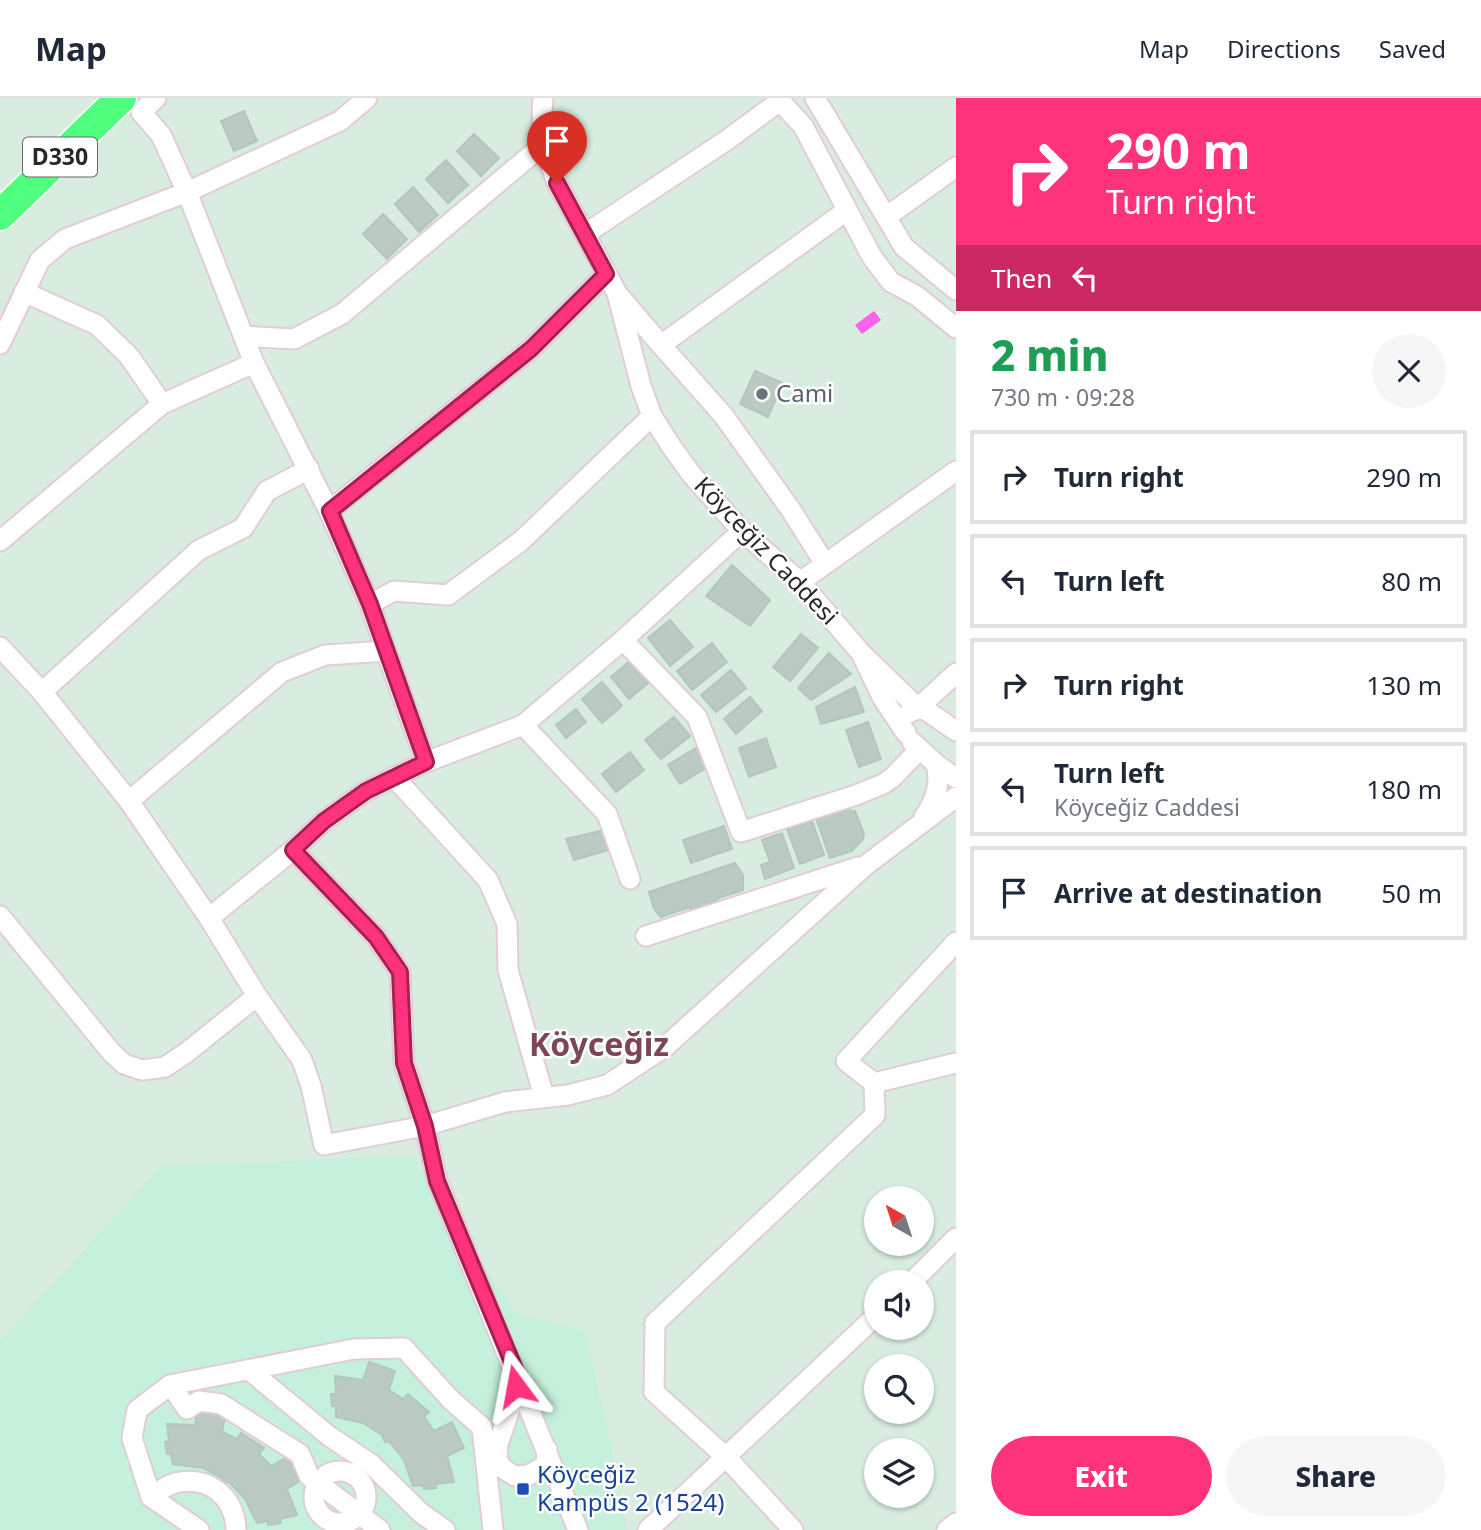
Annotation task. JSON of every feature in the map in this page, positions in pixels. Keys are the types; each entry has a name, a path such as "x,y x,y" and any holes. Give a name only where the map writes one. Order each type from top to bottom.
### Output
{"highway":[{"name":"D330","path":"0,188 92,98"},
{"name":"D330","path":"0,215 121,98"}],"street":[{"path":"156,98 141,112 161,135 187,192 254,363 330,511 370,604 426,762"},
{"path":"0,344 40,260 65,239 187,192 340,121 367,98"},
{"path":"815,98 904,247 956,290"},
{"name":"Köyceğiz Caddesi","path":"544,99 541,124 544,144 557,183 617,293 633,358 652,416 692,474 742,531 800,582 861,653 918,708 950,727"},
{"path":"585,234 783,100 803,126 872,257 891,282 917,296 956,328"},
{"path":"243,336 294,339 342,314 544,144"},
{"path":"886,216 956,167"},
{"path":"662,345 846,211"},
{"path":"330,511 531,349 606,274"},
{"path":"24,292 97,325 129,356 162,404"},
{"path":"617,293 723,415 791,510 825,564"},
{"path":"0,541 162,404 254,363"},
{"path":"370,604 394,591 448,594 522,541 652,416"},
{"path":"42,692 199,550 243,528 267,491 309,469"},
{"path":"800,582 956,471"},
{"path":"209,918 293,850 324,821 366,791 426,762 523,725 742,531"},
{"path":"623,639 697,717 741,832 883,784 919,750"},
{"path":"0,647 42,692 129,801 302,1060 311,1086 324,1145 425,1126 505,1102 568,1095 607,1085 665,1046 866,864 956,797"},
{"path":"129,801 282,672 324,655 386,651"},
{"name":"Köyceğiz Caddesi","path":"861,653 882,697 906,733 919,750 956,778"},
{"path":"906,733 904,720 911,711 918,708 954,675"},
{"path":"950,727 941,708 954,675"},
{"path":"523,725 607,814 630,879"},
{"path":"920,824 937,791 939,775 936,764"},
{"path":"394,777 488,880 507,924 508,970 544,1097"},
{"path":"293,850 376,937 400,972 404,1063 425,1126 437,1181 578,1530"},
{"path":"646,936 866,864"},
{"path":"0,916 112,1053 124,1064 142,1070 165,1067 186,1054 257,996"},
{"path":"874,1083 846,1061 956,942"},
{"path":"874,1083 956,1063"},
{"path":"793,1530 727,1458 653,1392 655,1323 874,1115 874,1083"},
{"path":"924,1270 956,1238"},
{"path":"648,1530 864,1327"},
{"path":"199,1530 151,1497 132,1438 137,1410 172,1385 355,1349 404,1348 451,1400 482,1427 491,1459 493,1530"},
{"path":"249,1370 329,1436 371,1464 421,1513 445,1530"},
{"path":"491,1459 512,1403 517,1374"},
{"path":"172,1385 187,1409 199,1401 221,1404 300,1454 309,1476 380,1530"},
{"path":"491,1459 505,1471 522,1476 537,1472 546,1465 547,1449"},
{"path":"339,1471 356,1476 366,1492 366,1501 360,1514 345,1523 336,1524 324,1518 315,1508 313,1499 318,1482 330,1472 339,1471"},
{"path":"324,1518 356,1476"},
{"path":"151,1497 173,1483 195,1481 226,1497 235,1515 236,1530"},
{"path":"947,1530 956,1523"}],"shaded area":[{"path":"874,311 881,320 862,334 855,325"},
{"path":"411,1156 516,1313 585,1331 627,1530 0,1530 0,1341 162,1166"}],"building":[{"path":"244,111 257,141 234,151 221,121"},
{"path":"474,134 499,158 481,176 457,151"},
{"path":"446,160 468,185 448,203 426,179"},
{"path":"413,187 438,215 419,232 395,204"},
{"path":"383,214 407,239 387,259 363,234"},
{"name":"Cami","path":"755,371 783,383 768,417 740,404"},
{"path":"732,565 770,600 750,626 706,596"},
{"path":"670,620 693,647 670,666 648,638"},
{"path":"801,634 818,648 790,681 773,667"},
{"path":"712,643 727,662 692,690 677,671"},
{"path":"829,653 851,674 811,700 798,688"},
{"path":"630,661 648,683 629,699 611,677"},
{"path":"731,670 746,688 716,712 701,695"},
{"path":"602,682 622,706 602,723 582,699"},
{"path":"855,687 864,712 821,724 816,707"},
{"path":"750,697 762,711 736,734 724,719"},
{"path":"576,709 586,722 566,738 556,725"},
{"path":"674,717 690,736 661,759 645,740"},
{"path":"868,722 881,759 859,767 846,730"},
{"path":"766,738 776,767 749,777 739,748"},
{"path":"699,746 711,765 680,784 668,765"},
{"path":"630,752 644,770 616,792 602,774"},
{"path":"849,807 851,812 855,811 864,834 863,839 852,851 830,858 816,818"},
{"path":"812,821 824,855 800,864 787,829"},
{"path":"724,826 732,849 691,863 683,840"},
{"path":"605,830 612,849 574,860 566,839"},
{"path":"782,833 794,868 765,879 761,865 770,862 762,840"},
{"path":"735,863 743,875 743,890 716,899 717,903 691,911 690,907 661,917 654,909 649,892"},
{"path":"369,1362 395,1371 389,1390 403,1399 408,1394 429,1412 424,1417 434,1431 452,1422 464,1448 447,1456 454,1482 436,1484 436,1488 413,1486 404,1460 390,1442 385,1442 382,1435 363,1423 336,1417 336,1406 332,1406 331,1394 336,1394 335,1376 363,1380"},
{"path":"198,1406 226,1412 222,1432 237,1439 241,1433 264,1448 259,1454 271,1466 289,1456 303,1479 287,1489 297,1515 280,1519 281,1523 257,1523 245,1499 229,1482 224,1483 222,1478 203,1468 173,1464 171,1454 167,1454 165,1442 169,1441 167,1424 195,1425"}],"place":[{"name":"Cami","path":"762,394"},
{"name":"Köyceğiz Kampüs 2 (1524)","path":"523,1489"}],"district":[{"name":"Köyceğiz","path":"599,1045"}],"route":[{"path":"516,1386 517,1374 437,1181 425,1126 404,1063 400,972 376,937 293,850 324,821 366,791 426,762 370,604 330,511 531,349 606,274 557,183"}]}
